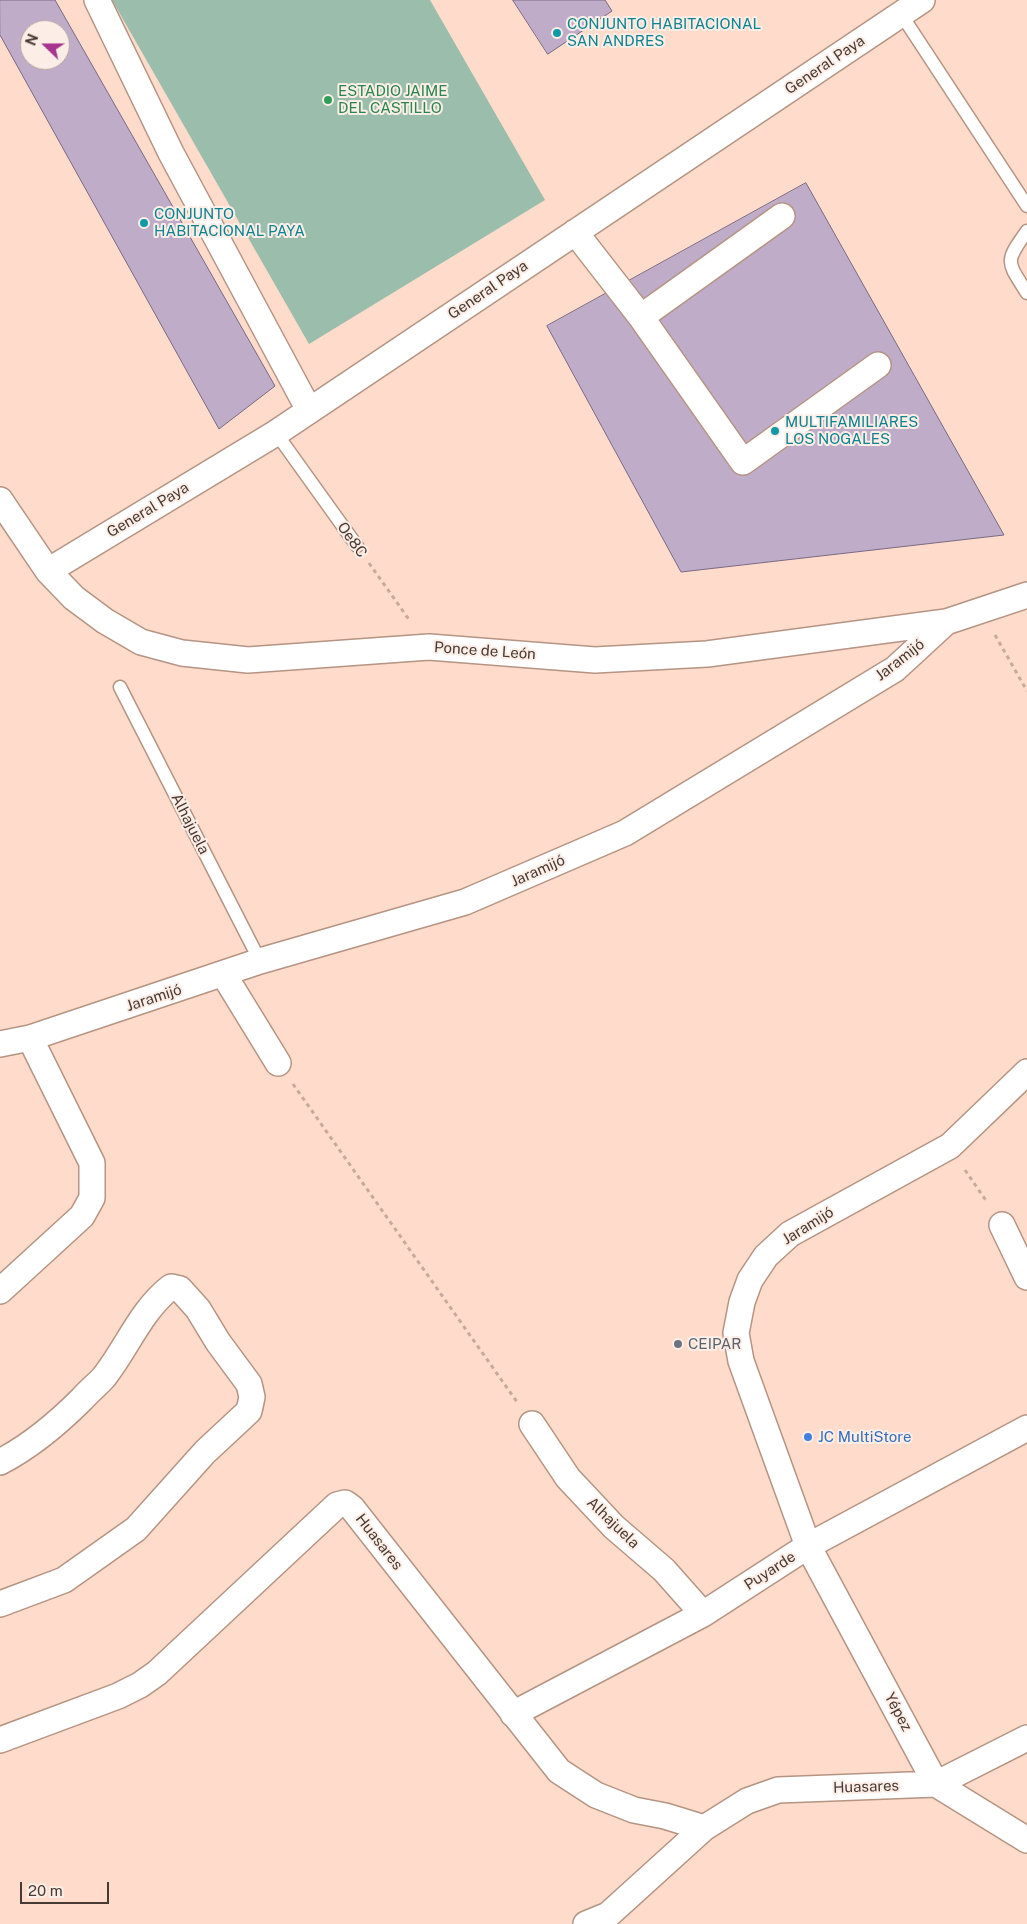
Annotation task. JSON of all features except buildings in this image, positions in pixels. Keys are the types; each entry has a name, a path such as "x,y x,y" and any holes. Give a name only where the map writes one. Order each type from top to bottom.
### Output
{"street":[{"path":"97,0 171,154 309,410"},
{"name":"General Paya","path":"48,571 276,433 575,232 897,7 922,0"},
{"path":"641,317 782,216"},
{"path":"575,232 641,317 743,462 878,365"},
{"path":"0,500 48,571"},
{"name":"Ponce de León","path":"48,571 74,598 141,642 182,653 248,660 429,647 595,660 707,654 946,622"},
{"name":"Jaramijó","path":"0,1045 30,1038 224,975 260,961 466,902 625,833 895,669 946,622 1027,595"},
{"path":"224,975 278,1063"},
{"path":"0,1291 82,1216 92,1198 92,1163 30,1038"},
{"name":"Jaramijó","path":"808,1546 741,1361 736,1333 750,1280 766,1256 790,1234 950,1146 1027,1072"},
{"path":"1002,1225 1027,1277"},
{"path":"0,1462 14,1455 57,1424 104,1377 140,1323 162,1294 171,1287 180,1289 198,1309 218,1342 249,1384 252,1397 249,1411 205,1452 136,1529 64,1580 0,1604"},
{"name":"Alhajuela","path":"532,1424 568,1478 614,1527 664,1570 703,1614"},
{"name":"Puyarde","path":"513,1714 703,1614 808,1546 1027,1428"},
{"name":"Huasares","path":"0,1740 118,1696 140,1685 157,1673 337,1505 345,1503 352,1508 559,1771 596,1795 634,1810 665,1816 704,1828"},
{"name":"Yépez","path":"808,1546 936,1784"},
{"name":"Huasares","path":"586,1924 608,1914 704,1828 747,1801 778,1790 936,1784 1027,1738"},
{"path":"936,1784 1027,1840"}],"lane":[{"path":"897,7 1027,206"},
{"path":"1027,231 1011,254 1010,267 1027,293"},
{"name":"Oe8C","path":"276,433 357,546"},
{"name":"Alhajuela","path":"120,688 260,961"}],"path":[{"name":"Oe8C","path":"357,546 429,647"},
{"path":"981,610 1027,691"},
{"path":"278,1063 532,1424"},
{"path":"950,1146 1002,1225"}],"green space":[{"name":"ESTADIO JAIME DEL CASTILLO","path":"112,0 430,0 545,200 309,344"}],"place":[{"name":"CONJUNTO HABITACIONAL SAN ANDRES","path":"557,33"},
{"name":"ESTADIO JAIME DEL CASTILLO","path":"328,100"},
{"name":"CONJUNTO HABITACIONAL PAYA","path":"144,223"},
{"name":"MULTIFAMILIARES LOS NOGALES","path":"775,431"},
{"name":"CEIPAR","path":"678,1344"},
{"name":"JC MultiStore","path":"808,1437"}]}
